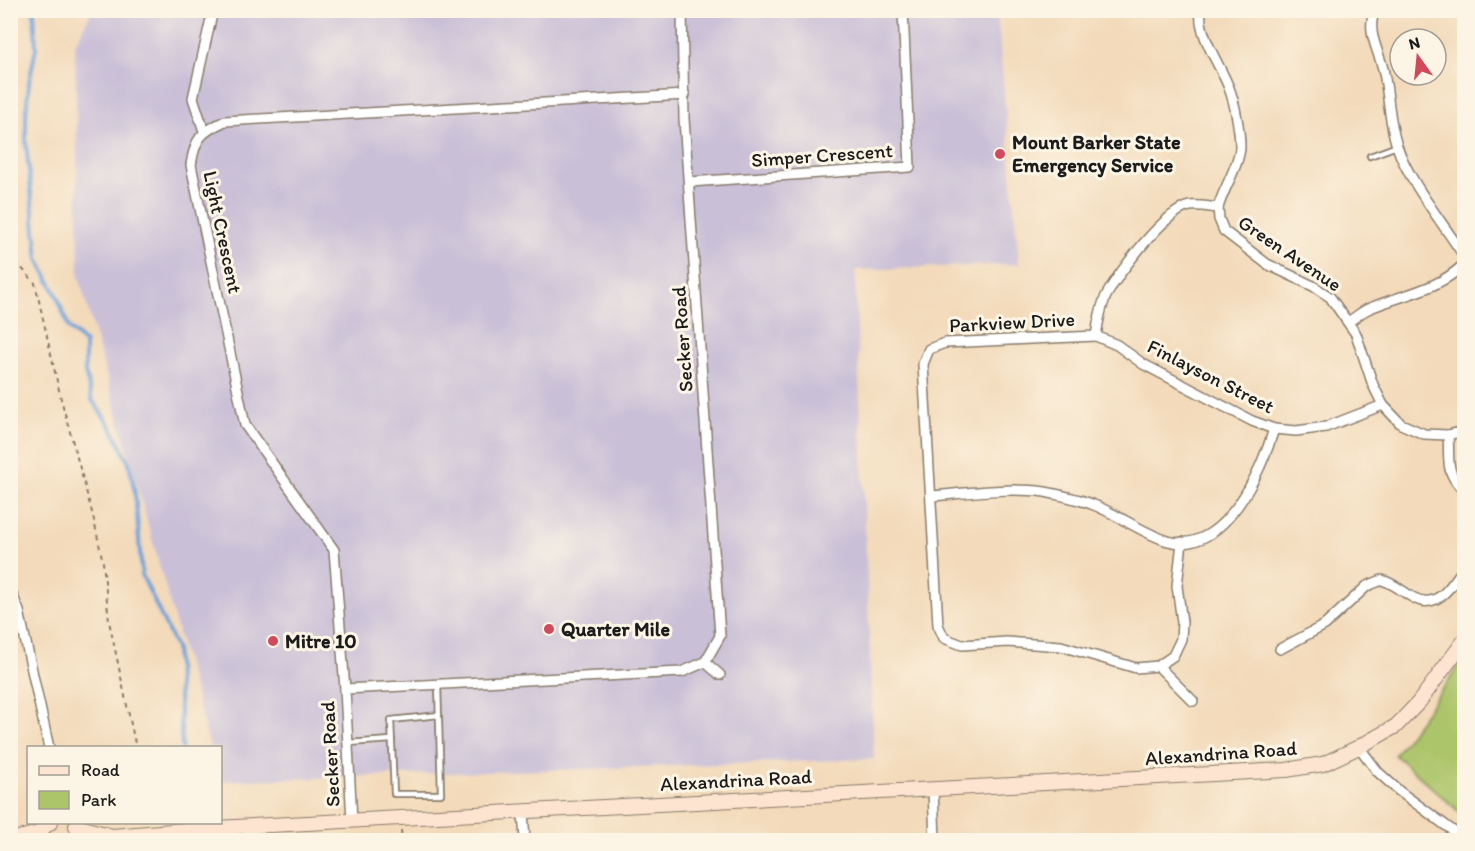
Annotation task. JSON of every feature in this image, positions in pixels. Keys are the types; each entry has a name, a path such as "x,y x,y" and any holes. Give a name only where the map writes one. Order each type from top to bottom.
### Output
{"main road":[{"name":"Alexandrina Road","path":"73,824 109,838 352,821 1286,770 1323,764 1396,726 1419,702 1464,640"},
{"path":"73,824 84,840"},
{"path":"10,840 43,829"}],"street":[{"path":"213,10 192,98 204,131 225,121 685,95"},
{"name":"Secker Road","path":"352,821 345,689 682,672 705,662 720,636 684,119 682,10"},
{"name":"Simper Crescent","path":"689,182 910,167 903,10"},
{"path":"1201,10 1204,35 1234,104 1240,146 1238,158 1222,192 1218,208"},
{"path":"1375,10 1372,16 1371,34 1384,71 1391,125 1397,146 1404,163 1464,256"},
{"name":"Light Crescent","path":"204,131 194,148 191,165 245,425 334,550 345,689"},
{"name":"Parkview Drive","path":"1158,666 1136,668 1061,646 1007,642 962,645 944,638 938,625 923,364 928,350 945,343 1096,336 1098,316 1107,296 1149,237 1174,213 1186,208 1218,208"},
{"name":"Green Avenue","path":"1218,208 1219,219 1224,231 1267,264 1313,286 1330,297 1356,334 1373,385 1383,405 1401,424 1424,434 1448,435 1464,431"},
{"path":"1348,322 1367,310 1435,284 1456,273 1464,264"},
{"name":"Finlayson Street","path":"1096,336 1118,345 1143,364 1252,421 1274,429 1296,430 1326,427 1383,405"},
{"path":"931,496 1000,491 1045,492 1092,504 1168,541 1182,542 1201,538 1219,527 1244,499 1267,452 1274,429"},
{"path":"1448,435 1449,468 1454,481 1464,491"},
{"path":"1182,542 1177,586 1182,622 1181,639 1173,656 1158,666 1192,701"},
{"path":"1280,649 1325,625 1367,586 1382,580 1394,584 1416,600 1431,602 1444,595 1464,568"},
{"path":"10,589 49,746"},
{"path":"705,662 720,675"},
{"path":"1359,747 1378,772 1398,791 1464,839"},
{"path":"933,789 935,840"},
{"path":"523,812 525,840"}],"lane":[{"path":"1370,156 1397,146"},
{"path":"438,684 439,715 441,794 394,794 391,720 439,715"},
{"path":"348,743 392,740"}],"path":[{"path":"10,255 35,283 61,399 93,516 103,562 109,621 136,746"}],"shaded area":[{"path":"92,10 997,11 1019,264 855,270 874,759 222,781 222,746 210,746 79,277 75,44"}],"green space":[{"path":"1464,659 1464,816 1395,755"}],"waterway":[{"path":"34,10 36,48 29,83 26,143 38,259 57,296 69,328 85,343 85,372 92,400 112,428 129,463 135,493 142,575 176,648 182,746"}],"place":[{"name":"Mount Barker State Emergency Service","path":"1000,154"},
{"name":"Quarter Mile","path":"549,629"},
{"name":"Mitre 10","path":"273,641"}]}
